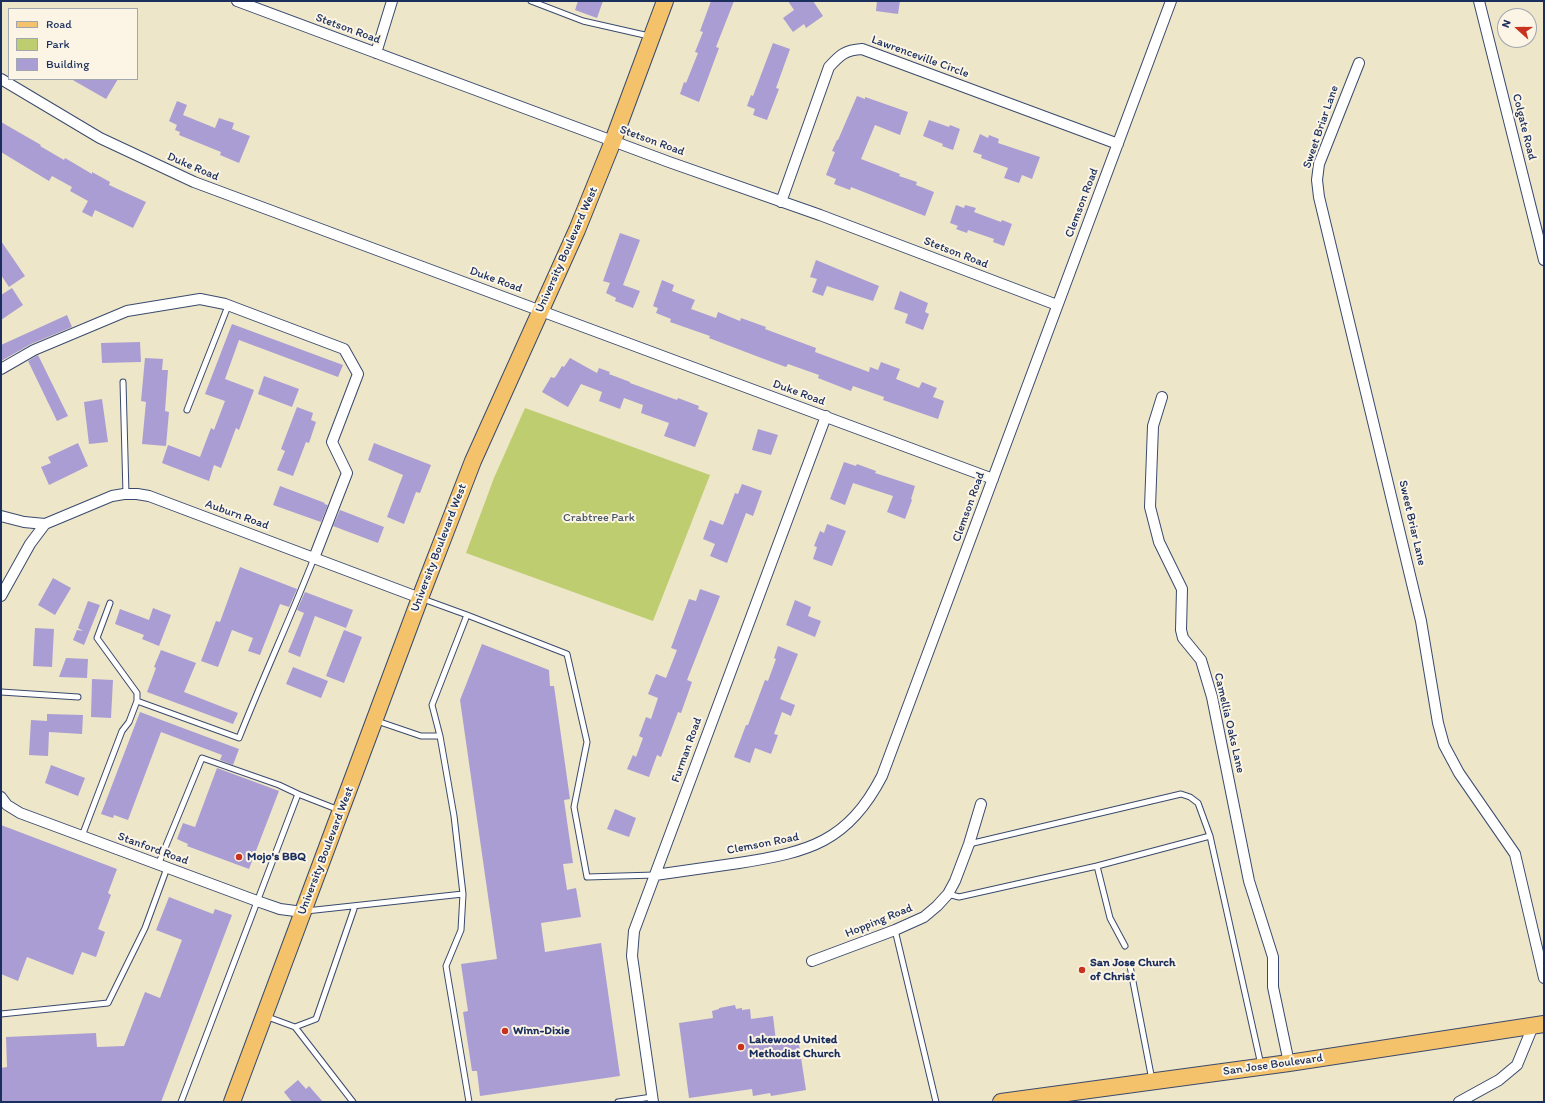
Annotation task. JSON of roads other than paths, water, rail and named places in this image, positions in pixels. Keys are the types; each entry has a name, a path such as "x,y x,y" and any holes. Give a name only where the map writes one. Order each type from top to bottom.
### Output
{"main road":[{"name":"University Boulevard West","path":"235,1098 264,1016 420,598 473,461 577,230 614,141 652,36 662,2"},
{"name":"San Jose Boulevard","path":"1001,1102 1289,1063 1538,1025"}],"street":[{"name":"Stetson Road","path":"237,1 614,141 820,215 1057,305"},
{"path":"376,53 392,1"},
{"name":"Clemson Road","path":"654,875 776,857 791,854 811,847 830,838 845,827 858,814 873,794 882,776 994,479 1057,305 1171,1"},
{"name":"Colgate Road","path":"1479,1 1544,260"},
{"name":"Lawrenceville Circle","path":"781,202 829,67 839,55 851,50 862,49 1118,144"},
{"name":"Sweet Briar Lane","path":"1359,63 1344,97 1318,168 1317,180 1319,197 1419,613 1438,723 1444,746 1459,773 1515,854 1544,978"},
{"name":"Duke Road","path":"1,79 100,138 194,182 994,479"},
{"path":"1,369 34,350 127,311 200,299 228,306 344,349 358,374 332,442 346,473 314,558"},
{"name":"Camellia Oaks Lane","path":"1162,397 1153,426 1150,507 1159,542 1182,589 1181,630 1183,638 1201,660 1212,697 1249,881 1273,957 1273,987 1289,1063"},
{"name":"Furman Road","path":"653,1099 633,964 632,948 636,923 826,416"},
{"name":"Auburn Road","path":"1,516 24,522 45,524 112,496 137,494 149,496 420,598"},
{"path":"1,596 30,544 45,524"},
{"name":"Stanford Road","path":"1,797 7,805 20,813 162,867 280,909 303,912"},
{"name":"Hopping Road","path":"812,961 895,930 924,917 937,906 948,894 955,881 969,844 981,804"},
{"path":"1459,1102 1499,1080 1517,1065 1538,1025"}],"lane":[{"path":"531,1 583,21 652,36"},
{"path":"188,410 228,306"},
{"path":"123,382 126,494"},
{"path":"137,701 239,738 263,678 294,610 314,558"},
{"path":"420,598 567,654 587,742 574,807 587,877 654,875"},
{"path":"82,836 122,731 129,722 137,701 137,693 97,638 110,603"},
{"path":"467,615 432,705 440,736 454,816 463,894 461,930 446,966 469,1102"},
{"path":"1,692 78,697"},
{"path":"375,720 421,736 440,736"},
{"path":"1,1014 108,1003 145,928 162,867 202,758 279,785 341,811"},
{"path":"182,1102 298,794"},
{"path":"969,844 1181,794 1190,796 1198,803 1210,836 1262,1066"},
{"path":"948,894 960,897 1097,866 1210,836"},
{"path":"1097,866 1110,918 1125,946"},
{"path":"303,912 463,894"},
{"path":"295,1027 316,1019 355,906"},
{"path":"895,930 936,1102"},
{"path":"1130,966 1153,1081"},
{"path":"264,1016 295,1027 354,1102"},
{"path":"618,1102 653,1099"}],"place":[{"name":"Mojo's BBQ","path":"239,857"},
{"name":"San Jose Church of Christ","path":"1082,970"},
{"name":"Winn-Dixie","path":"505,1031"},
{"name":"Lakewood United Methodist Church","path":"741,1047"}],"park label":[{"name":"Crabtree Park","path":"599,518"}]}
